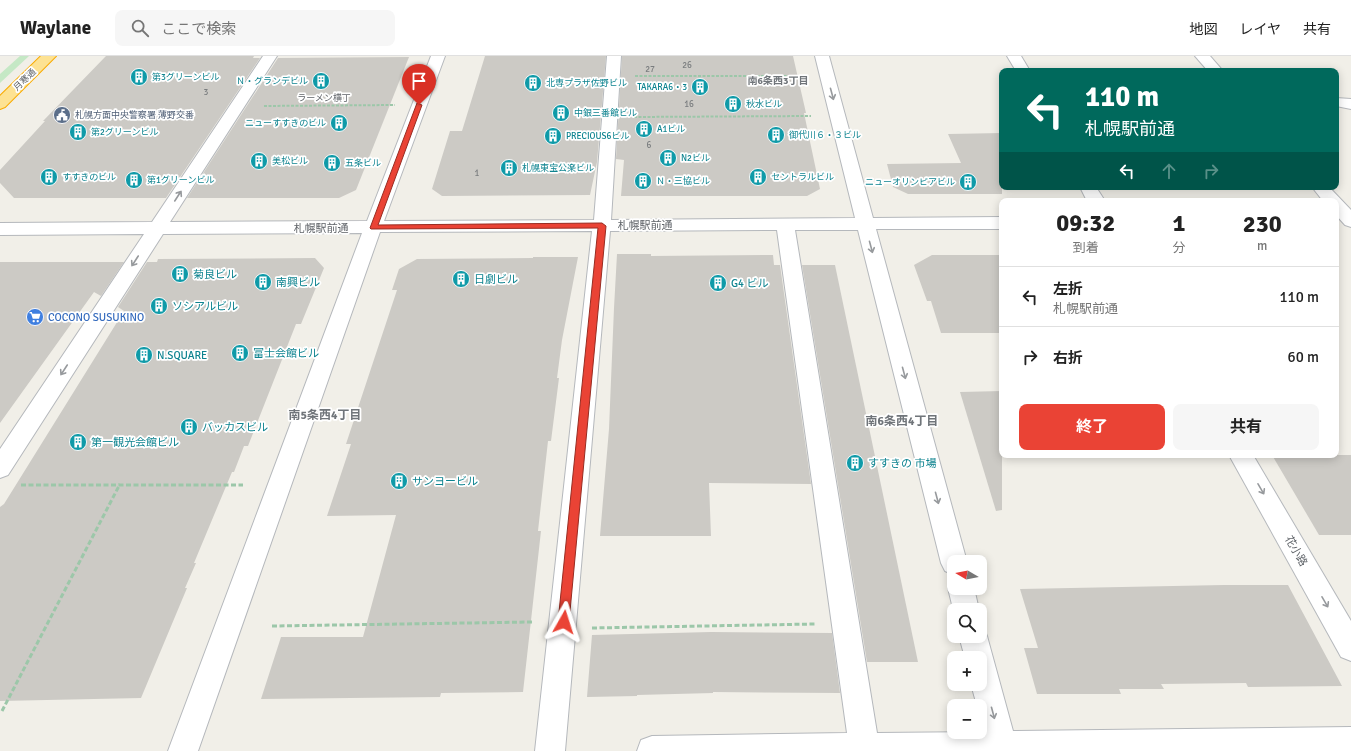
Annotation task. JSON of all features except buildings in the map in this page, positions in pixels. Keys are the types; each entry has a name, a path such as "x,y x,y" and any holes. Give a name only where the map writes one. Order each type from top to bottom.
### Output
{"highway":[{"name":"月寒通","path":"0,104 49,56"}],"street":[{"path":"0,468 270,56"},
{"path":"183,751 230,628 374,228 438,56"},
{"path":"550,751 602,226 614,56"},
{"path":"822,56 952,555"},
{"path":"1014,56 1021,68"},
{"path":"1202,56 1213,68"},
{"path":"1339,102 1351,104"},
{"path":"1323,190 1330,198"},
{"path":"1339,207 1351,221"},
{"path":"1339,222 1351,221"},
{"name":"札幌駅前通","path":"0,228 374,228 999,224"},
{"path":"785,225 864,748"},
{"name":"花小路","path":"1244,458 1351,646"},
{"path":"987,688 1003,748"},
{"path":"652,751 1003,748 1351,742"}],"path":[{"path":"632,76 803,76"},
{"name":"ラーメン横丁","path":"259,106 398,105"},
{"path":"630,118 811,116"},
{"path":"2,711 120,484"},
{"path":"18,485 242,485"},
{"path":"272,626 540,622"},
{"path":"584,628 845,623"}],"green space":[{"path":"20,56 29,56 0,83 0,74"}],"place":[{"name":"第3グリーンビル","path":"139,77"},
{"name":"Ｎ・グランデビル","path":"321,81"},
{"name":"北専プラザ佐野ビル","path":"533,83"},
{"name":"TAKARA6・3","path":"700,87"},
{"name":"秋水ビル","path":"733,104"},
{"name":"中銀三番館ビル","path":"561,113"},
{"name":"札幌方面中央警察署 薄野交番","path":"62,115"},
{"name":"ニューすすきのビル","path":"339,123"},
{"name":"A1ビル","path":"644,129"},
{"name":"第2グリーンビル","path":"78,132"},
{"name":"御代川６・３ビル","path":"776,135"},
{"name":"PRECIOUS6ビル","path":"553,136"},
{"name":"N2ビル","path":"668,158"},
{"name":"美松ビル","path":"259,161"},
{"name":"五条ビル","path":"332,163"},
{"name":"札幌東宝公楽ビル","path":"509,168"},
{"name":"すすきのビル","path":"49,177"},
{"name":"セントラルビル","path":"758,177"},
{"name":"第1グリーンビル","path":"134,180"},
{"name":"Ｎ・三協ビル","path":"643,181"},
{"name":"ニューオリンピアビル","path":"968,182"},
{"name":"菊良ビル","path":"180,274"},
{"name":"日劇ビル","path":"461,279"},
{"name":"南興ビル","path":"263,282"},
{"name":"G4 ビル","path":"718,283"},
{"name":"ソシアルビル","path":"159,306"},
{"name":"COCONO SUSUKINO","path":"35,317"},
{"name":"富士会館ビル","path":"240,353"},
{"name":"N.SQUARE","path":"144,355"},
{"name":"バッカスビル","path":"189,427"},
{"name":"第一観光会館ビル","path":"78,442"},
{"name":"すすきの 市場","path":"855,463"},
{"name":"サンヨービル","path":"399,481"}],"district":[{"name":"南6条西3丁目","path":"778,81"},
{"name":"南5条西4丁目","path":"325,415"},
{"name":"南6条西4丁目","path":"902,421"}],"route":[{"path":"419,105 374,228 602,226 564,622"}]}
